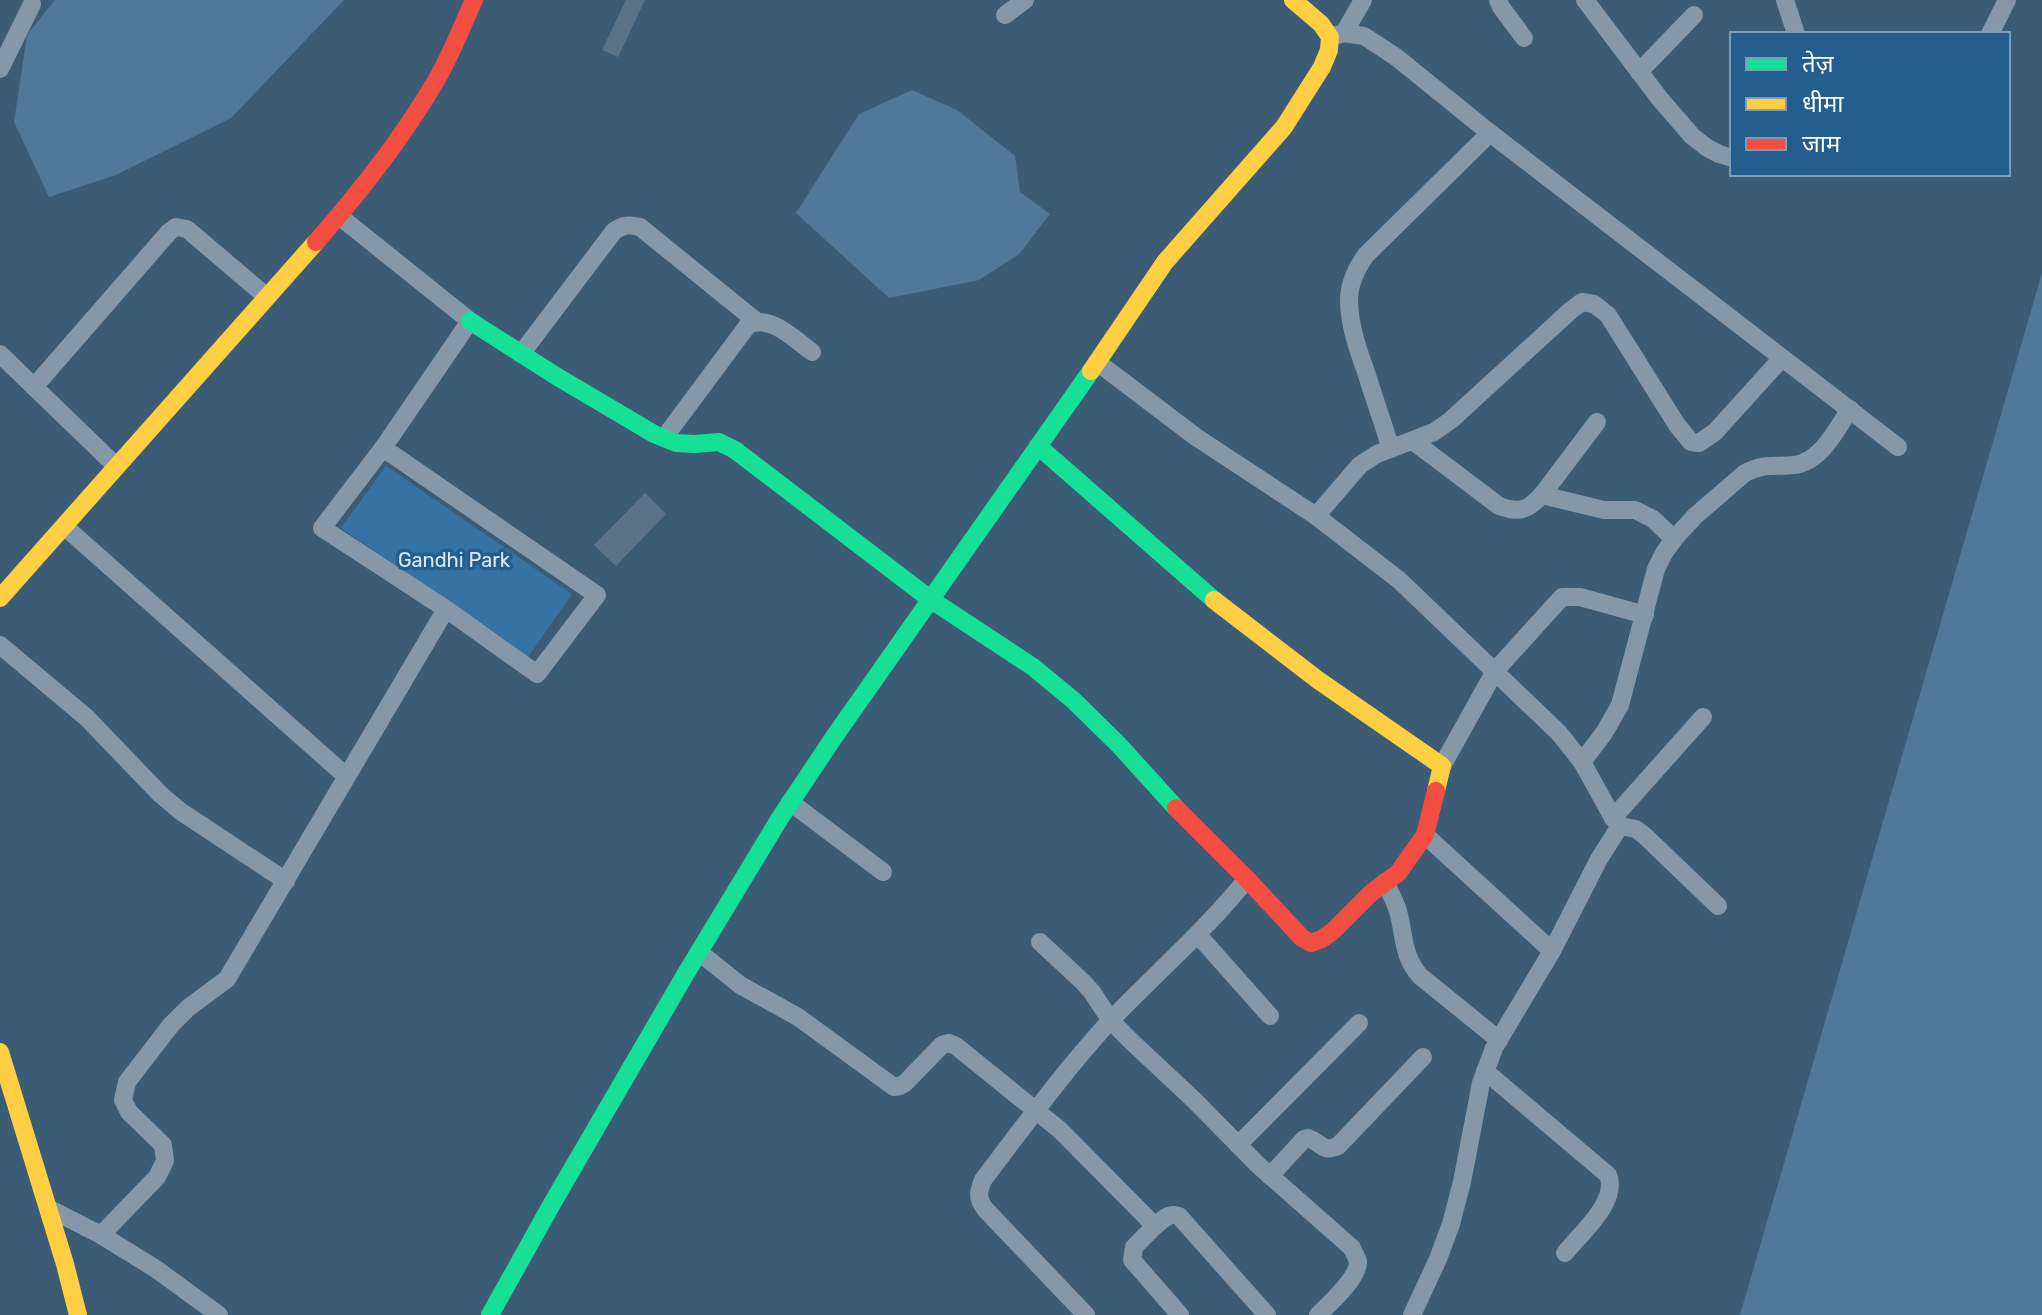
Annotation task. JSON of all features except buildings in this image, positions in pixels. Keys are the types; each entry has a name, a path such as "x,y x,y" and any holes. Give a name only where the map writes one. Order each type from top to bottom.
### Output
{"street":[{"path":"0,598 339,216 409,124 436,81 474,0"},
{"path":"1005,15 1025,0"},
{"path":"1293,0 1337,35 1364,36 1377,44 1898,447"},
{"path":"490,1315 699,952 790,802 1165,262 1284,127 1322,67 1337,35 1363,0"},
{"path":"1498,0 1524,38"},
{"path":"1585,0 1692,136 1719,154 1730,157"},
{"path":"1785,0 1795,32"},
{"path":"1991,32 2007,0"},
{"path":"0,69 32,4"},
{"path":"1639,72 1694,15"},
{"path":"1391,449 1354,335 1349,301 1351,282 1366,255 1490,133"},
{"path":"339,216 470,321 654,434 676,443 719,442 735,450 930,599 1033,667 1118,744 1156,788 1302,938 1311,943 1333,931 1407,862 1425,835 1442,766 1495,671 1562,597 1580,597 1645,615"},
{"path":"521,354 614,231 631,224 640,227 756,321 776,326 812,352"},
{"path":"34,387 176,227 187,229 267,297"},
{"path":"1316,516 1360,465 1377,454 1434,432 1451,420 1582,302 1594,304 1608,315 1677,425 1691,442 1699,443 1715,432 1782,358"},
{"path":"383,448 597,595 537,674 446,609 322,528 383,448 470,321"},
{"path":"664,438 739,335 756,321"},
{"path":"0,354 116,466"},
{"path":"1097,362 1196,437 1316,516 1399,580 1559,733 1582,762 1617,822 1645,836 1718,906"},
{"path":"1582,762 1620,705 1656,569 1674,539 1695,516 1753,468 1796,465 1817,454 1850,409"},
{"path":"1413,441 1499,506 1512,511 1534,504 1597,422"},
{"path":"1038,446 1227,612 1442,766"},
{"path":"1542,495 1583,507 1635,510 1653,519 1674,539"},
{"path":"64,526 346,776"},
{"path":"101,1235 157,1177 165,1161 163,1145 129,1112 123,1100 127,1082 171,1025 227,979 446,609"},
{"path":"0,645 87,718 180,811 286,881"},
{"path":"1412,1315 1451,1224 1481,1083 1499,1040 1552,951 1617,822 1703,717"},
{"path":"790,802 883,872"},
{"path":"1425,835 1552,951"},
{"path":"1086,1315 985,1209 979,1201 978,1192 983,1180 1061,1077 1111,1021 1198,935 1247,879"},
{"path":"1385,882 1398,912 1410,964 1420,976 1499,1040"},
{"path":"1198,935 1270,1016"},
{"path":"1040,942 1092,992 1111,1021 1270,1176 1352,1248 1358,1260 1356,1272 1318,1315"},
{"path":"699,952 740,985 798,1017 894,1087 905,1083 937,1049 949,1043 956,1046 1060,1130 1155,1226"},
{"path":"1238,1145 1359,1023"},
{"path":"0,1052 78,1315"},
{"path":"1270,1176 1304,1139 1312,1139 1325,1149 1338,1146 1423,1057"},
{"path":"1485,1071 1608,1175 1611,1190 1605,1205 1565,1253"},
{"path":"48,1208 101,1235 156,1269 219,1315"},
{"path":"1180,1315 1132,1260 1134,1247 1155,1226 1173,1214 1179,1216 1267,1315"}],"green space":[{"name":"Gandhi Park","path":"386,466 572,594 528,657 341,528"}],"shaded area":[{"path":"55,0 344,0 231,118 116,175 49,197 14,122 27,35"},
{"path":"912,90 957,110 1015,156 1020,192 1050,214 1019,254 979,280 889,298 796,213 859,114"},
{"path":"2042,273 2042,1315 1740,1315"}],"traffic: fast":[{"path":"470,321 654,434 676,443 719,442 735,450 930,599 1033,667 1118,744 1176,808"},
{"path":"490,1315 685,975 780,818 1091,371"},
{"path":"1038,446 1214,600"}],"traffic: slow":[{"path":"1091,371 1165,262 1284,127 1322,67 1330,37 1321,24 1293,0"},
{"path":"0,598 316,242"},
{"path":"1214,600 1318,680 1442,766 1436,791"},
{"path":"0,1052 78,1315"}],"traffic: jam":[{"path":"316,242 379,166 408,125 445,64 474,0"},
{"path":"1176,808 1302,938 1311,943 1333,931 1371,893 1398,873 1425,835 1436,791"}]}
